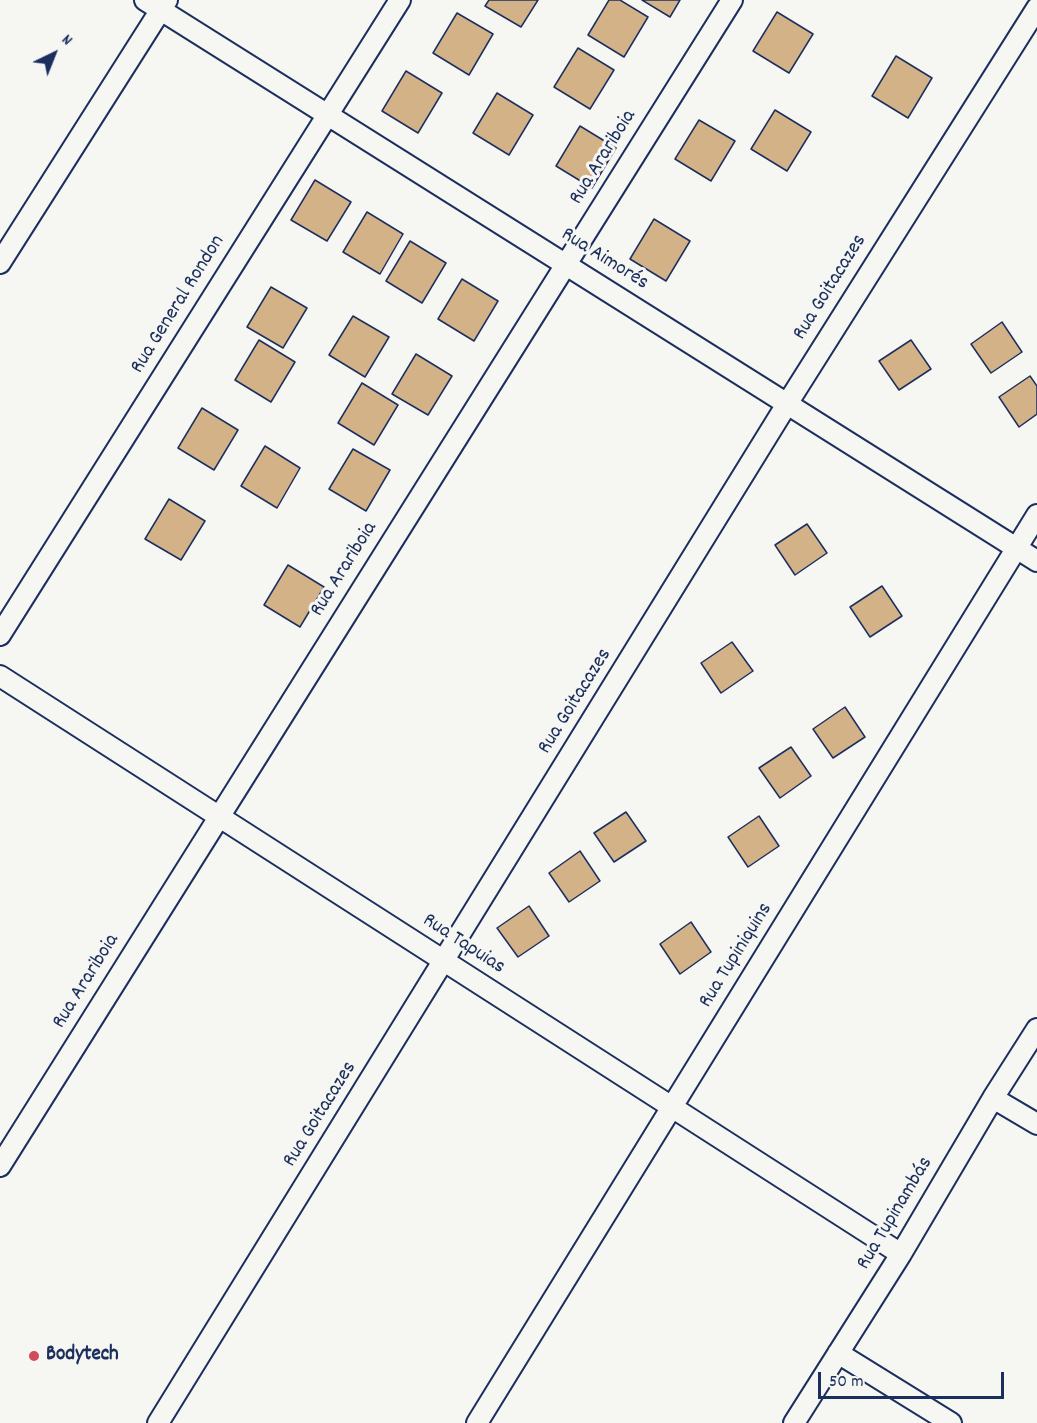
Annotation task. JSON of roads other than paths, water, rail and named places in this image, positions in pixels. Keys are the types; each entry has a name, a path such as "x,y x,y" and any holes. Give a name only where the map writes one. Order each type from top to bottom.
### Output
{"street":[{"name":"Rua General Rondon","path":"0,635 399,0"},
{"name":"Rua Arariboia","path":"0,1166 732,0"},
{"name":"Rua Aimorés","path":"158,3 327,115 1037,561"},
{"path":"0,263 158,3"},
{"name":"Rua Goitacazes","path":"158,1423 787,404 1037,8"},
{"name":"Rua Tupiniquins","path":"477,1423 1037,515"},
{"name":"Rua Tapuias","path":"0,676 901,1254"},
{"name":"Rua Tupinambás","path":"794,1423 901,1254 993,1098 1037,1029"},
{"path":"993,1098 1037,1124"},
{"path":"838,1353 951,1423"}],"place":[{"name":"Bodytech","path":"34,1356"}]}
